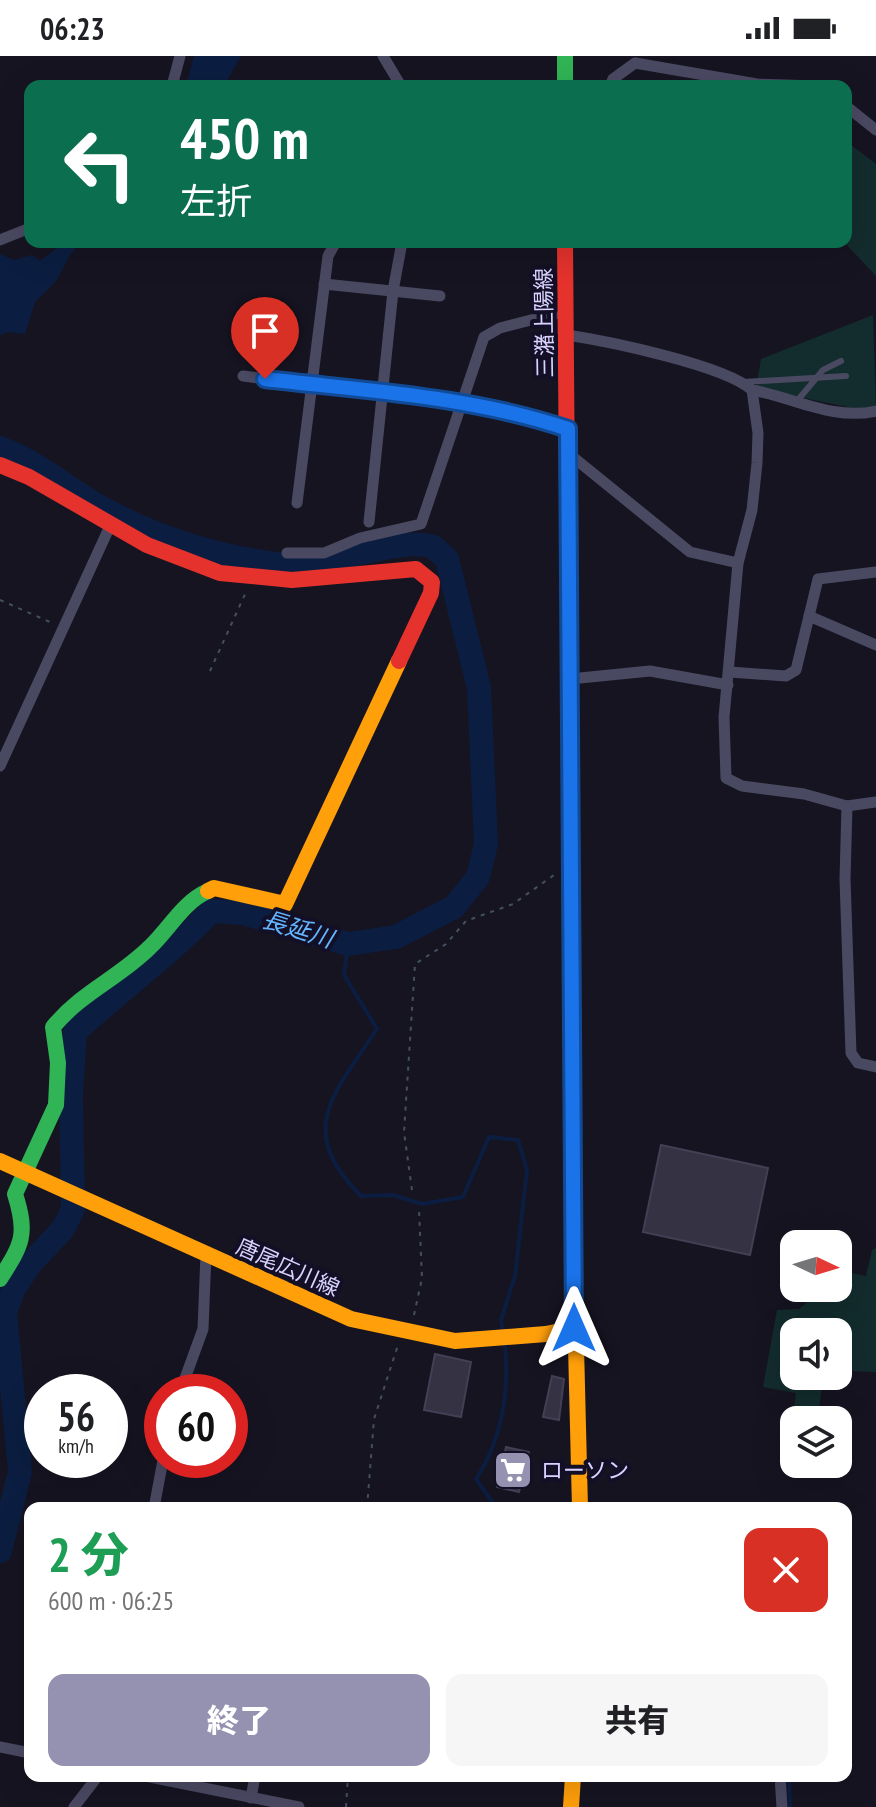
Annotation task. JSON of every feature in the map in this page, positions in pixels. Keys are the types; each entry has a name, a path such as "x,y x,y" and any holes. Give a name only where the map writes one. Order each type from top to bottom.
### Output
{"main road":[{"path":"565,56 565,80"},
{"name":"三潴上陽線","path":"565,248 573,865 574,1328 580,1502"},
{"path":"0,465 28,473 110,526 187,562 219,573 250,577 330,577 416,569 432,582 431,593 285,904 214,888 195,897 149,949 73,1003 53,1027 58,1063 52,1119 29,1174 15,1194 26,1226 24,1243 0,1279"},
{"name":"唐尾広川線","path":"0,1161 351,1319 403,1333 455,1341 546,1334 574,1328"},
{"path":"571,1807 573,1782"}],"street":[{"path":"174,80 180,56"},
{"path":"383,56 397,80"},
{"path":"613,80 635,63 734,80"},
{"path":"852,111 876,130"},
{"path":"0,240 24,230"},
{"path":"297,503 324,284 328,256 333,248"},
{"path":"369,522 393,291 401,248"},
{"path":"324,284 440,296"},
{"path":"287,553 324,553 360,538 421,524 484,337 500,328 566,311"},
{"path":"567,335 619,343 828,411 863,414 876,411"},
{"path":"243,376 463,401 511,410 568,429"},
{"path":"747,386 758,433 757,463 752,510 738,563 724,717 726,778 742,786 804,794 847,806 876,802"},
{"path":"568,453 690,552 738,563"},
{"path":"0,766 110,526"},
{"path":"730,672 786,676 796,670 818,579 876,572"},
{"path":"809,616 876,645"},
{"path":"570,679 650,671 728,685"},
{"path":"847,806 845,879 851,1053 858,1063 876,1067"},
{"path":"187,1374 203,1329 206,1254"},
{"path":"155,1502 160,1478"},
{"path":"0,1747 24,1752"},
{"path":"74,1807 93,1782"},
{"path":"175,1782 299,1807"},
{"path":"251,1798 254,1782"},
{"path":"780,1782 782,1807"},
{"path":"228,1807 229,1793"}],"lane":[{"path":"797,402 818,376 841,361"},
{"path":"747,386 818,376 846,376"}],"path":[{"path":"210,671 249,587 250,577"},
{"path":"0,600 63,628"},
{"path":"412,1190 404,1132 415,964 446,944 466,921 513,904 544,880 573,865"},
{"path":"367,1502 374,1419 403,1333 416,1312 422,1278 419,1210"},
{"path":"346,1807 348,1782"}],"green space":[{"path":"852,146 876,164 876,276 850,248"},
{"path":"873,315 876,406 857,409 756,388 761,359"},
{"path":"876,1248 876,1372 852,1371 852,1318 780,1318 780,1390 821,1390 820,1406 794,1406 796,1393 763,1387 777,1310 799,1309 808,1302 852,1302 852,1273 866,1276 872,1250"}],"water":[{"path":"194,56 241,56 227,80 188,80"},
{"path":"56,248 76,248 56,281 35,302 25,334 9,332 0,335 0,254 14,260 32,255 40,261"}],"building":[{"path":"661,1145 768,1168 750,1255 643,1232"},
{"path":"435,1354 471,1362 461,1417 424,1410"},
{"path":"552,1376 564,1379 559,1420 543,1417"},
{"name":"ローソン","path":"506,1447 529,1452 519,1492 497,1487"}],"waterway":[{"name":"長延川","path":"0,448 27,460 121,518 190,545 239,558 302,565 402,545 419,544 436,549 447,559 479,688 486,844 478,877 454,907 396,937 348,944 243,913 211,911 75,1032 71,1095 73,1209 63,1229 31,1263 14,1288 5,1312 20,1472 0,1551"},
{"path":"348,944 344,975 377,1029 347,1073 328,1111 326,1131 329,1151 361,1196 393,1195 422,1204 463,1197 489,1137 518,1140 527,1170 515,1276 501,1320 503,1331"},
{"path":"492,1502 476,1479 492,1447 502,1412 506,1376 504,1340"},
{"path":"789,1782 790,1807"}],"traffic: fast":[{"path":"565,56 565,80"},
{"path":"568,614 573,1224"},
{"path":"0,1279 21,1239 21,1220 15,1194 56,1105 58,1063 53,1027 76,1004 138,958 184,909 208,891"}],"traffic: slow":[{"path":"208,891 214,888 285,904 399,661"},
{"path":"0,1161 351,1319 455,1341 546,1334 574,1328"},
{"path":"573,1224 580,1502"},
{"path":"571,1807 573,1782"}],"traffic: jam":[{"path":"565,248 568,614"},
{"path":"0,465 29,477 147,545 220,573 292,580 416,569 432,582 431,593 399,661"}],"place":[{"name":"ローソン","path":"513,1470"}],"route":[{"path":"265,379 463,401 511,410 568,429 574,1328"}]}
